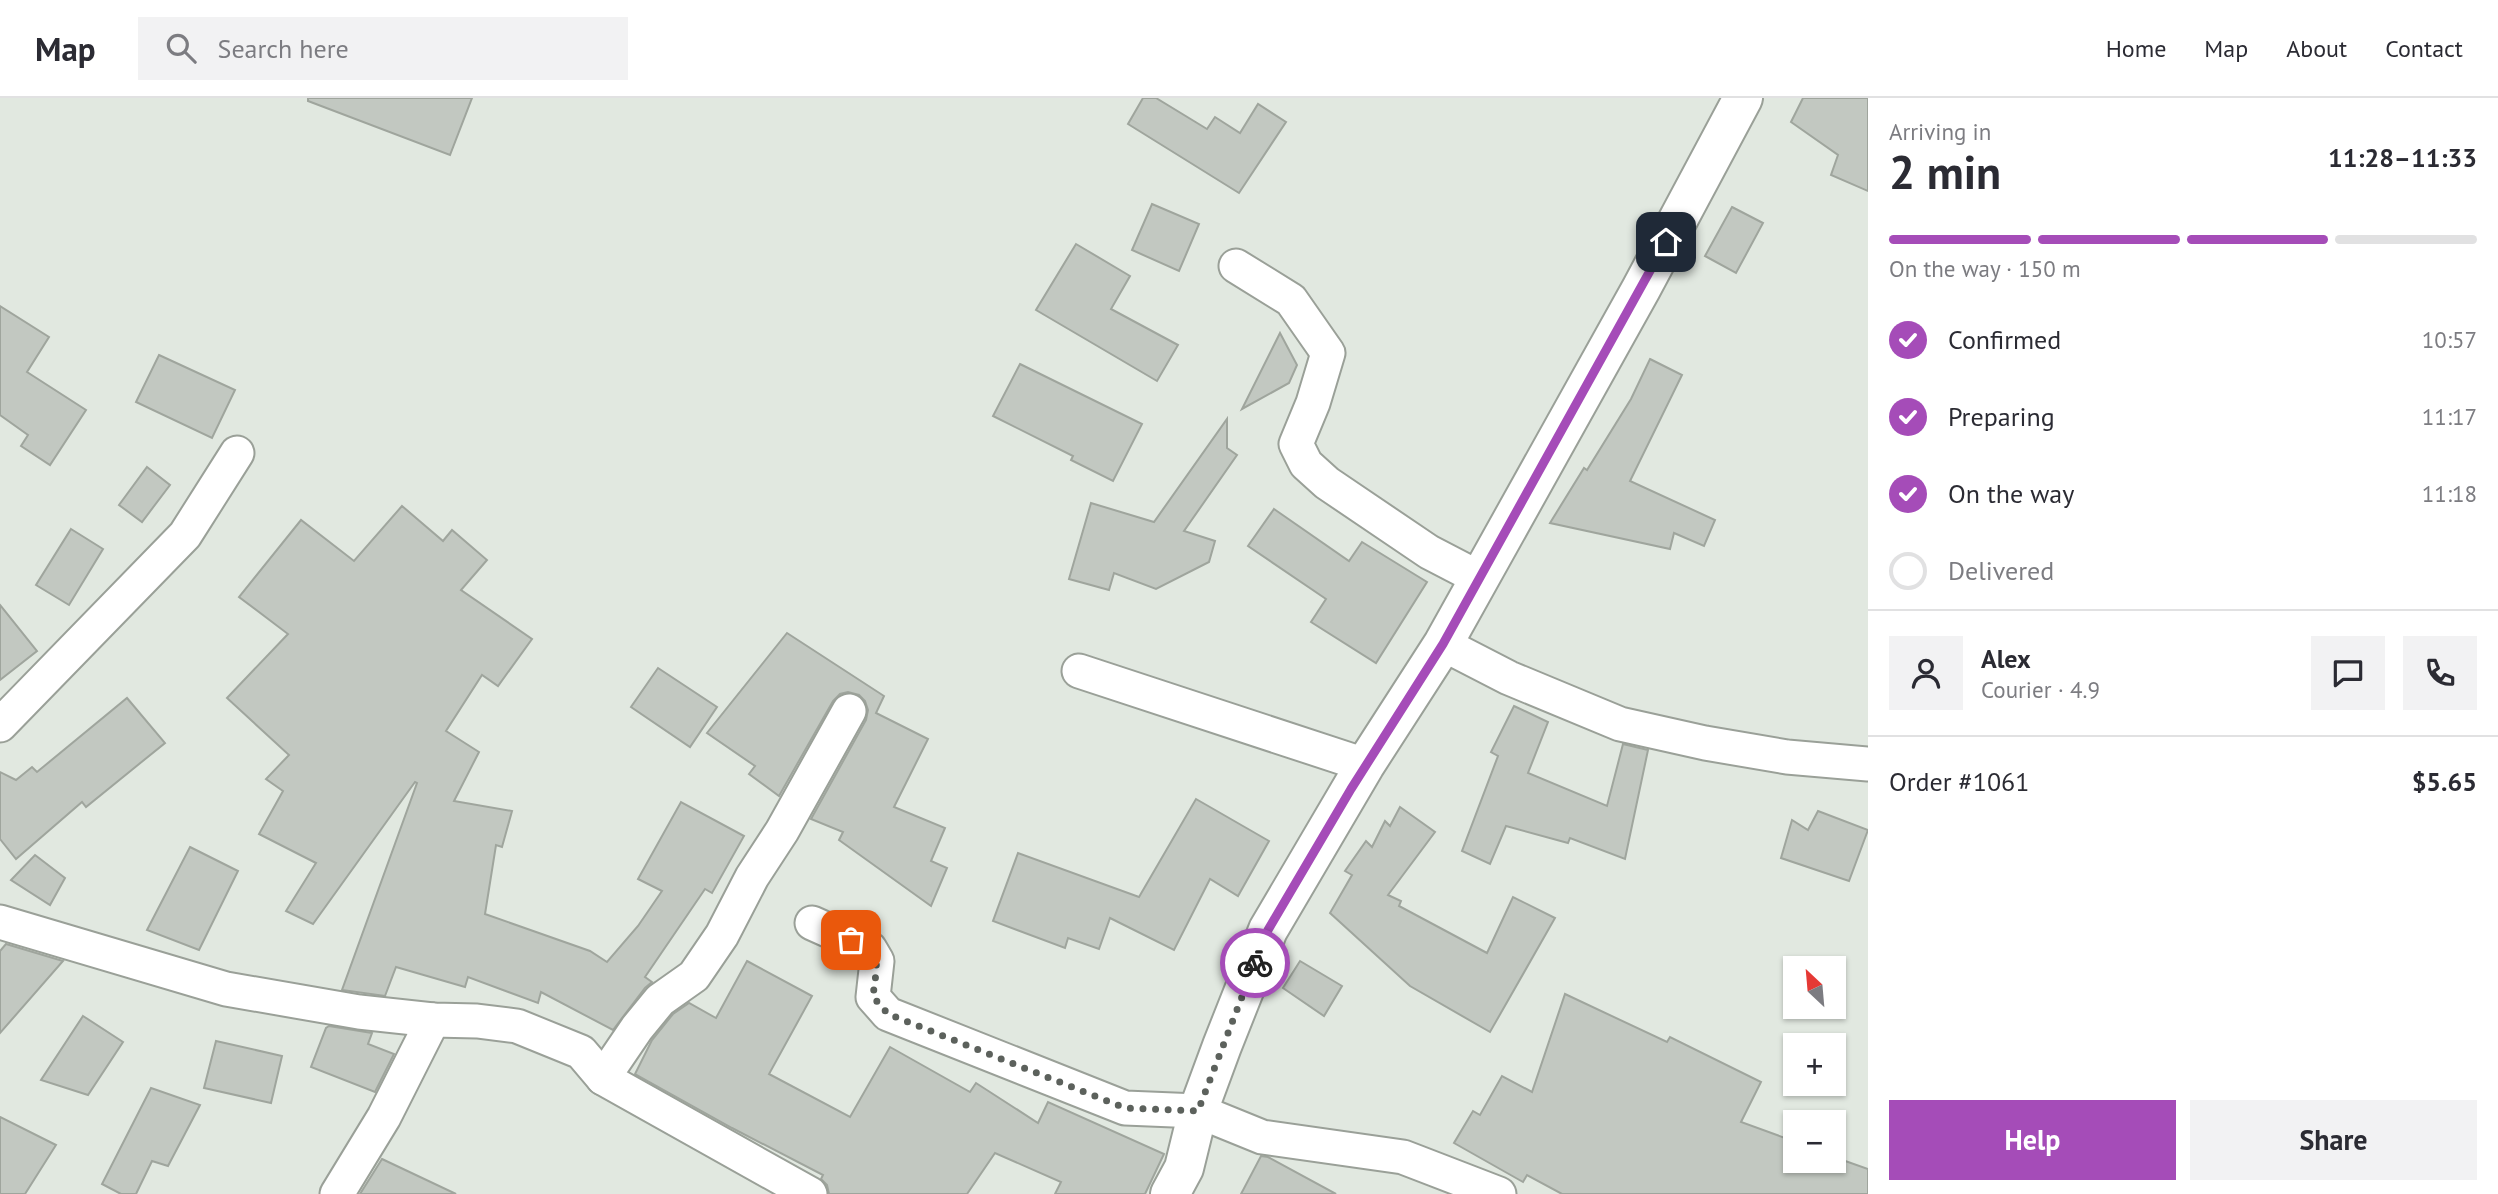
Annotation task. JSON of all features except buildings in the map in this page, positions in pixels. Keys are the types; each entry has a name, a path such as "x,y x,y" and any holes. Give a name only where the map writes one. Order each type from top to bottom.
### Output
{"street":[{"path":"1170,1194 1184,1168 1198,1111 1268,930 1365,765 1443,644 1641,289 1743,98"},
{"path":"1236,266 1291,300 1328,352 1313,403 1296,444 1306,464 1327,483 1429,552 1479,578"},
{"path":"0,725 185,535 237,453"},
{"path":"1443,644 1509,678 1619,723 1705,743 1787,757 1868,764"},
{"path":"1079,671 1365,765"},
{"path":"603,1078 660,1000 694,976 722,935 752,877 782,831 849,711"},
{"path":"0,922 226,989 359,1012 517,1026 580,1052 603,1078 810,1194"},
{"path":"812,923 870,949 877,961 873,997 888,1014 1125,1108 1198,1111 1262,1137 1403,1157 1499,1194"},
{"path":"337,1194 384,1117 433,1020"}],"way so far":[{"path":"851,940 870,949 877,961 873,997 888,1014 1125,1108 1198,1111 1255,963"}],"route":[{"path":"1255,963 1268,930 1365,765 1443,644 1666,242"}]}
